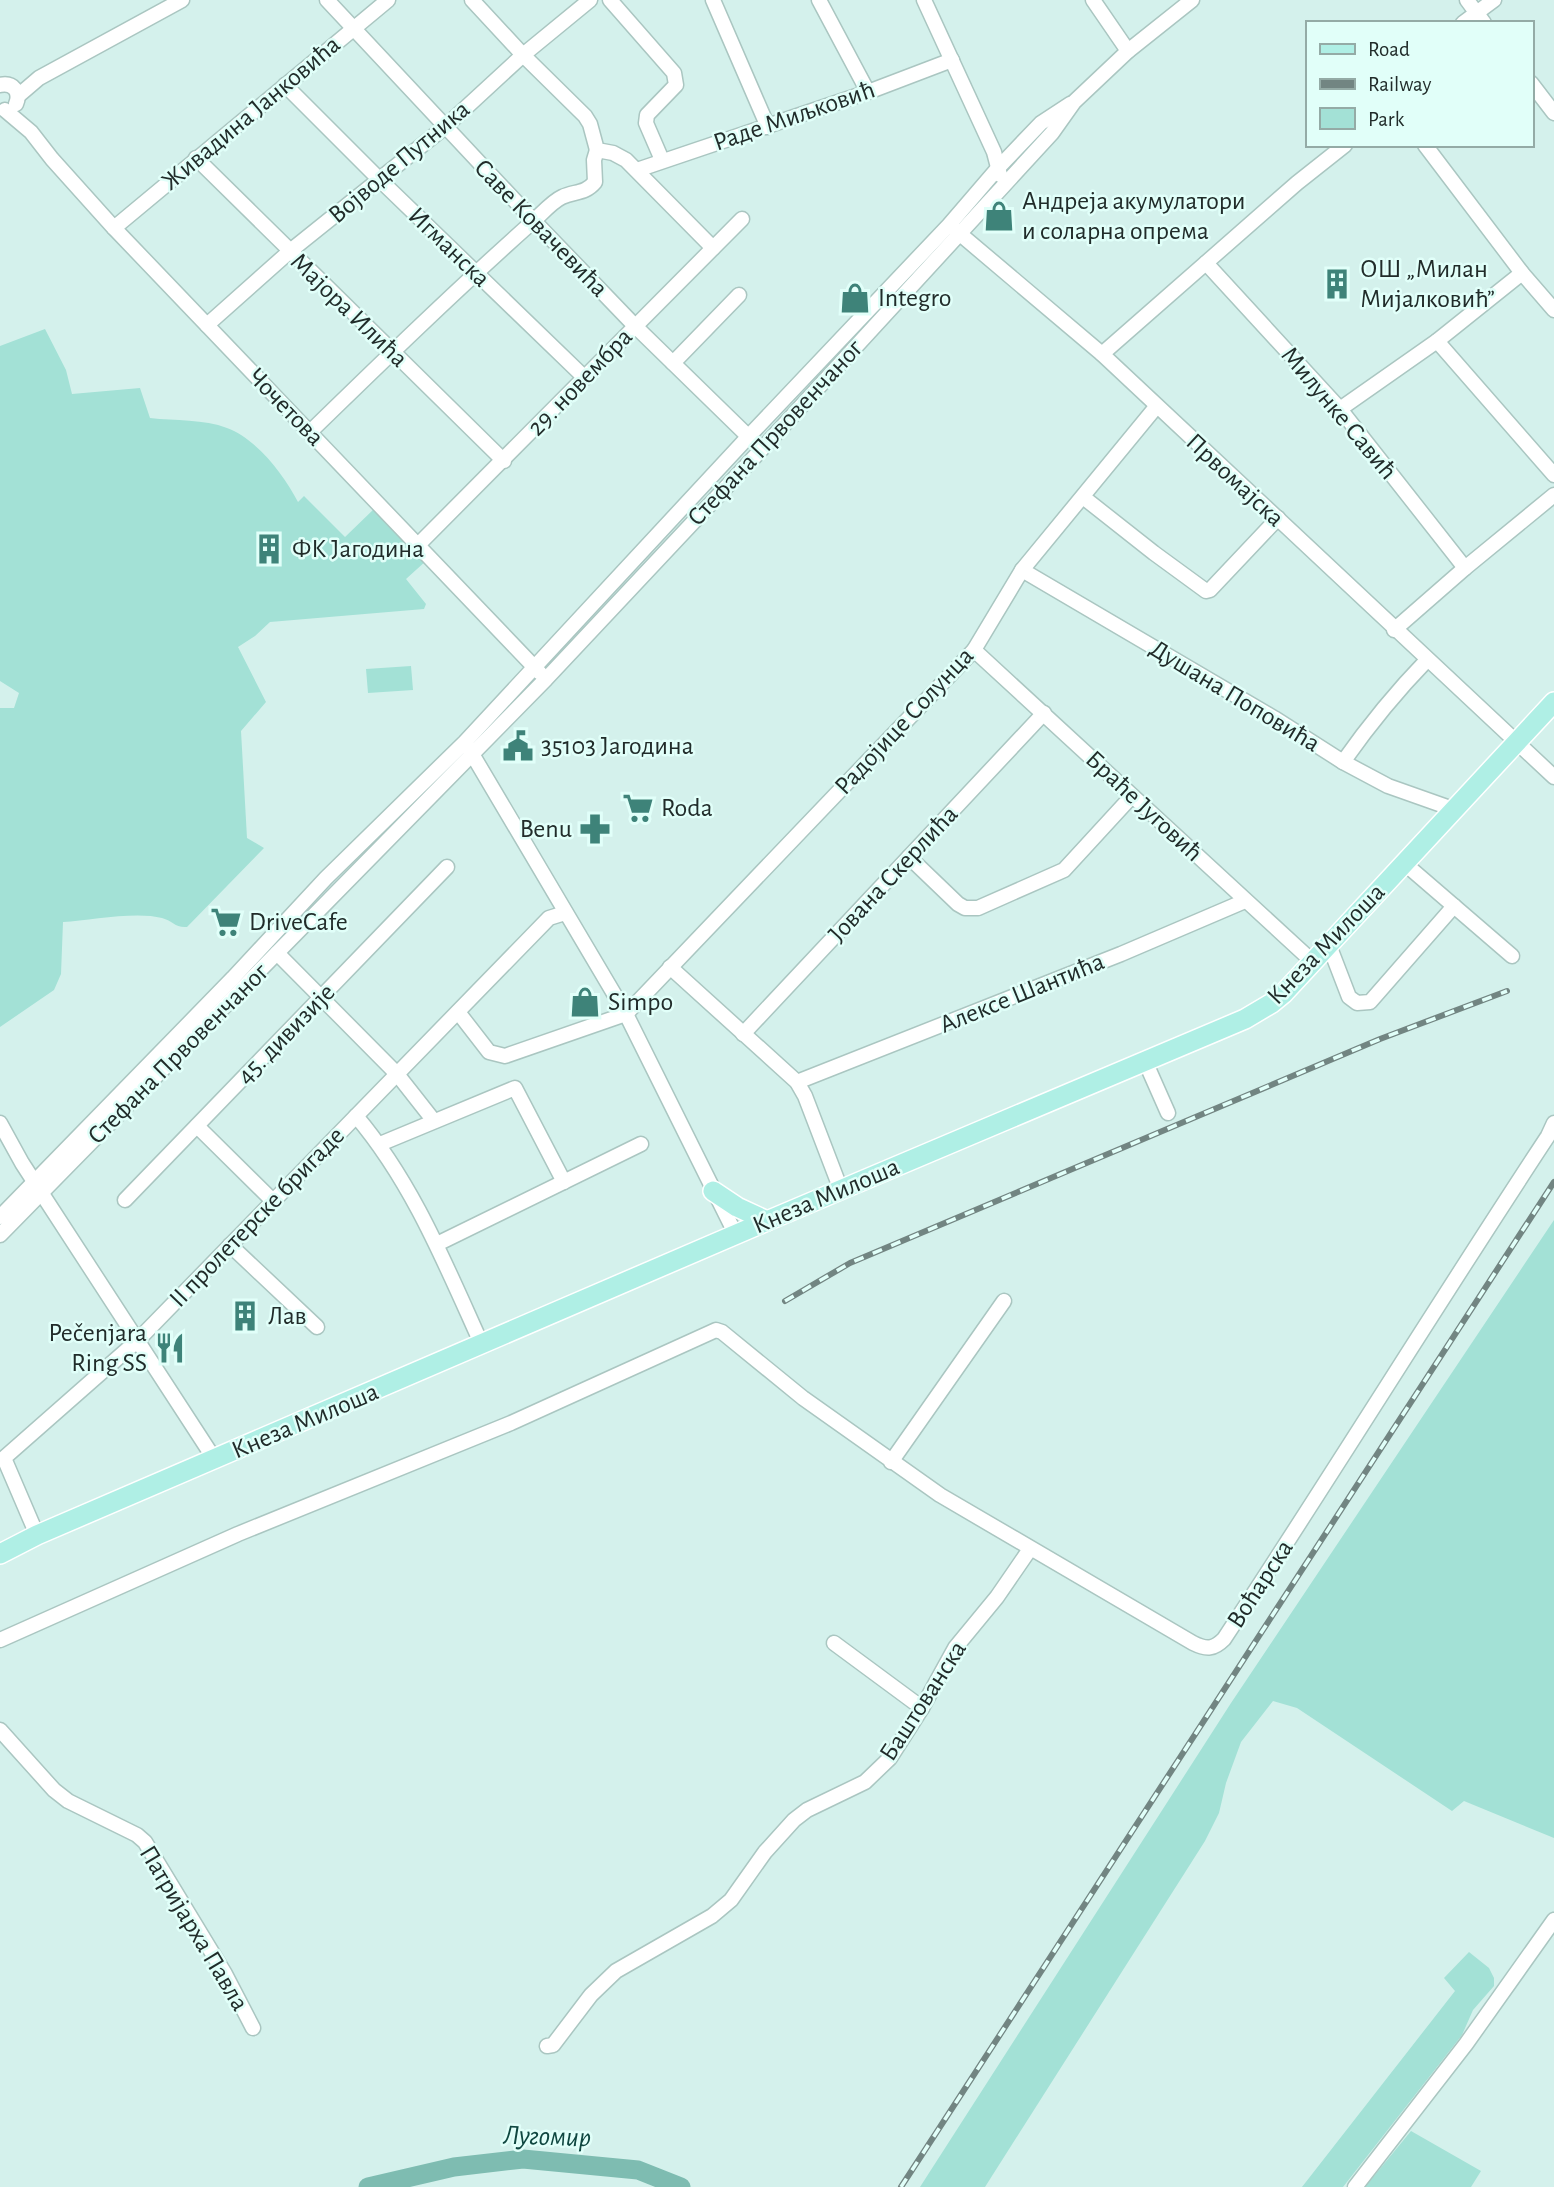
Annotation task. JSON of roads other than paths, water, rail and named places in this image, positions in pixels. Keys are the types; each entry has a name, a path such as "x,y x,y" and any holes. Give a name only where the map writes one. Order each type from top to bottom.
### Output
{"main road":[{"name":"Кнеза Милоша","path":"0,1554 37,1535 767,1220 1224,1029 1262,1010 1283,994 1554,702"},
{"path":"713,1191 737,1207 767,1220"}],"street":[{"path":"9,87 39,78 182,0"},
{"name":"Саве Ковачевића","path":"327,0 635,326 761,450"},
{"name":"Живадина Јанковића","path":"114,228 388,0"},
{"path":"310,432 476,272 534,221 562,197 581,193 595,182 594,160 597,150 585,116 472,0"},
{"name":"Војводе Путника","path":"207,325 289,252 446,127 523,55 590,0"},
{"path":"610,0 674,73 676,85 646,115 646,123 662,160"},
{"path":"713,0 768,127"},
{"path":"819,0 868,92"},
{"path":"924,0 994,152 1002,186"},
{"path":"1093,0 1128,51"},
{"path":"1074,102 1128,51 1192,0"},
{"path":"1467,0 1480,18 1494,0"},
{"name":"Раде Миљковић","path":"636,170 768,127 952,60"},
{"name":"Игманска","path":"285,85 585,378"},
{"path":"1533,86 1554,113"},
{"name":"Чочетова","path":"3,110 13,107 9,87"},
{"name":"Чочетова","path":"9,87 31,132 114,228 545,679"},
{"name":"Стефана Првовенчаног","path":"0,1235 39,1187 238,983 326,878 545,679 761,450 954,229 998,167 1041,123 1074,102"},
{"name":"Стефана Првовенчаног","path":"238,983 278,953 469,748 535,668 748,437 954,229 1002,186 1052,133 1074,102"},
{"name":"Чочетова","path":"3,110 31,132"},
{"path":"1101,354 1297,183 1343,147"},
{"path":"1428,147 1522,273 1554,310"},
{"path":"597,150 613,153 626,160 713,248"},
{"name":"Мајора Илића","path":"195,158 504,461"},
{"name":"29. новембра","path":"418,545 742,219"},
{"name":"Првомајска","path":"954,229 1101,354 1515,743"},
{"name":"Милунке Савић","path":"1206,263 1340,410 1465,568"},
{"path":"1340,410 1437,341 1522,273"},
{"path":"673,363 739,295"},
{"path":"1437,341 1554,475"},
{"name":"Радојице Солунца","path":"626,1014 974,650 1023,570 1156,407"},
{"path":"1394,630 1554,495"},
{"path":"1083,496 1206,591 1210,590 1278,518"},
{"name":"Душана Поповића","path":"1023,570 1274,718 1343,762 1388,786 1453,808"},
{"name":"Браће Југовић","path":"974,650 1313,962"},
{"path":"1343,762 1397,691 1427,660"},
{"name":"Јована Скерлића","path":"743,1034 1044,713"},
{"path":"1515,743 1554,778"},
{"path":"469,748 626,1014 736,1235"},
{"path":"909,857 958,904 972,909 978,908 1064,870 1132,796"},
{"path":"1404,863 1512,956"},
{"name":"45. дивизије","path":"125,1200 447,867"},
{"name":"Алексе Шантића","path":"797,1082 1121,954 1245,901"},
{"path":"1329,945 1349,997 1357,1003 1370,1002 1454,906"},
{"name":"II пролетерске бригаде","path":"37,1535 2,1459 137,1341 549,918 565,913"},
{"path":"278,953 397,1074 434,1121"},
{"path":"670,967 797,1082 805,1096 841,1190"},
{"path":"457,1012 489,1052 505,1056 626,1014"},
{"path":"1145,1061 1168,1113"},
{"path":"380,1144 515,1088 564,1182"},
{"path":"356,1116 380,1144 437,1244 482,1345"},
{"path":"0,1122 22,1163 215,1460"},
{"name":"Воћарска","path":"0,1640 238,1534 511,1423 716,1331 722,1332 803,1398 940,1495 1204,1649 1215,1647 1224,1639 1297,1528 1554,1123"},
{"path":"197,1126 273,1201"},
{"path":"437,1244 641,1144"},
{"name":"Стефана Првовенчаног","path":"0,1217 39,1187"},
{"path":"230,1245 317,1327"},
{"path":"891,1462 1004,1300"},
{"name":"Баштованска","path":"547,2046 553,2045 591,1995 615,1971 712,1916 731,1900 780,1833 807,1810 865,1782 890,1758 922,1708 955,1648 997,1597 1030,1549"},
{"path":"834,1643 922,1708"},
{"name":"Патријарха Павла","path":"0,1730 54,1790 68,1801 137,1835 145,1842 226,1974 253,2028"},
{"path":"1355,2187 1466,2044 1554,1920"}],"waterway":[{"name":"Лугомир","path":"368,2187 454,2167 523,2159 638,2170 681,2187"}],"railway":[{"path":"785,1301 850,1263 1380,1039 1507,991"},
{"path":"901,2187 1554,1182"}],"place":[{"name":"Андреја акумулатори и соларна опрема","path":"999,216"},
{"name":"ОШ „Милан Мијалковић”","path":"1337,284"},
{"name":"Integro","path":"855,298"},
{"name":"ФК Јагодина","path":"269,549"},
{"name":"35103 Јагодина","path":"518,746"},
{"name":"Roda","path":"638,808"},
{"name":"Benu","path":"595,829"},
{"name":"DriveCafe","path":"226,922"},
{"name":"Simpo","path":"585,1002"},
{"name":"Лав","path":"245,1316"},
{"name":"Pečenjara Ring SS","path":"170,1348"}]}
